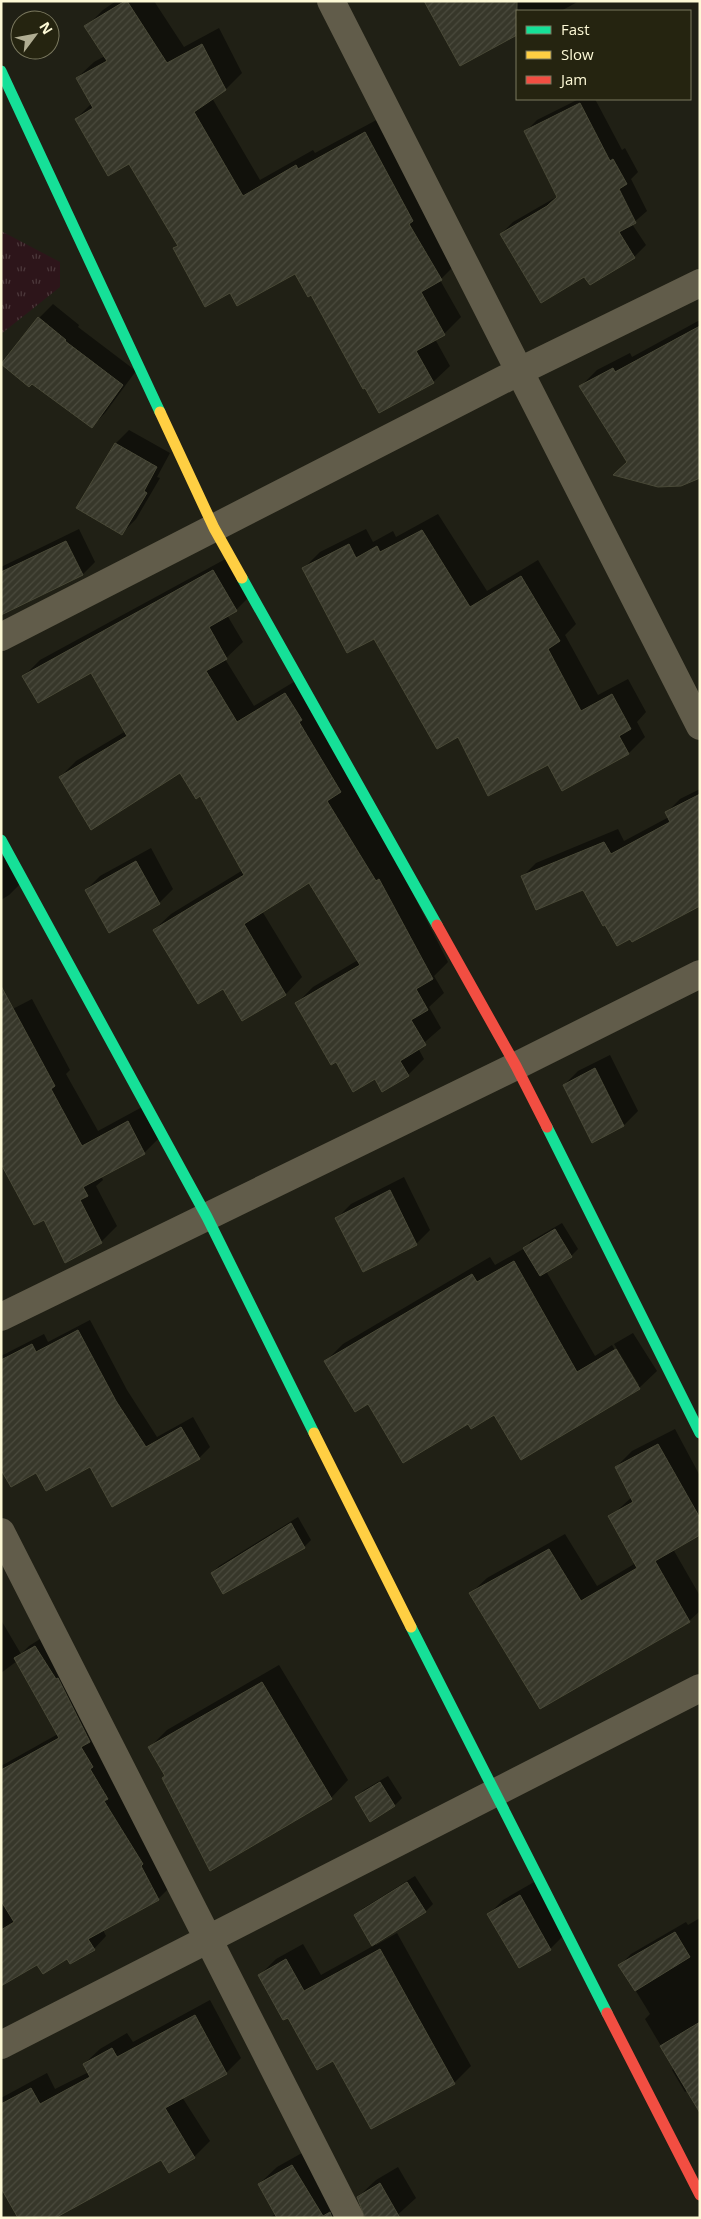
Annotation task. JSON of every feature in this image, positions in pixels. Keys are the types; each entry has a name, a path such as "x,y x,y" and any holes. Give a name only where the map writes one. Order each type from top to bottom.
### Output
{"street":[{"path":"330,1 700,726"},
{"path":"1,72 214,528 516,1066 700,1433"},
{"path":"1,637 520,371 700,283"},
{"path":"1,840 207,1218 494,1793 700,2195"},
{"path":"1,1317 207,1218 700,974"},
{"path":"1,1532 350,2218"},
{"path":"1,2045 700,1688"}],"green space":[{"path":"1,231 60,262 60,287 1,334"}],"building":[{"path":"127,1 167,63 202,44 226,90 194,112 243,196 296,165 298,169 365,132 413,221 409,224 442,280 421,292 445,335 416,351 434,383 379,413 365,388 363,389 311,295 308,297 295,274 237,306 230,293 205,307 173,248 178,246 129,164 108,176 75,119 93,108 76,78 107,61 84,26"},
{"path":"424,1 517,1 516,36 460,66"},
{"path":"580,103 610,161 613,159 627,184 619,189 636,223 619,232 635,258 590,285 584,277 541,303 500,234 547,206 557,197 524,131"},
{"path":"38,317 65,341 123,385 92,428 32,384 29,387 1,364"},
{"path":"700,326 700,478 681,486 658,487 613,475 627,462 579,386 613,368 615,372"},
{"path":"115,443 157,467 144,491 147,493 122,535 76,508"},
{"path":"422,530 470,607 521,576 560,641 548,649 581,711 612,694 631,729 619,736 629,754 562,791 548,765 488,796 458,737 437,749 374,639 347,653 302,568 349,544 356,558 377,546 380,552"},
{"path":"66,541 83,575 1,615 1,572"},
{"path":"213,570 237,611 209,627 227,659 206,671 237,722 285,693 302,720 299,722 341,792 327,801 376,881 379,879 433,979 416,989 428,1010 411,1020 426,1045 400,1061 409,1076 382,1092 375,1079 353,1092 336,1062 331,1065 295,1003 360,965 309,883 244,924 286,995 242,1021 223,989 198,1004 153,930 244,875 200,796 196,799 180,773 91,830 59,777 127,736 91,673 38,703 22,676"},
{"path":"700,794 700,906 632,942 630,939 617,946 605,925 603,926 583,890 536,910 521,876 604,842 611,854 670,822 665,812"},
{"path":"136,861 160,904 109,933 85,890"},
{"path":"1,986 55,1086 51,1089 82,1146 128,1121 145,1154 83,1187 88,1196 80,1200 102,1243 65,1263 44,1220 34,1225 1,1164"},
{"path":"595,1068 624,1126 592,1143 563,1085"},
{"path":"390,1190 417,1245 363,1272 335,1218"},
{"path":"555,1229 572,1257 540,1276 523,1248"},
{"path":"514,1261 577,1372 616,1349 640,1389 521,1460 494,1415 471,1429 468,1424 403,1463 368,1404 355,1412 324,1361 472,1274 477,1282"},
{"path":"78,1330 116,1401 146,1447 181,1427 200,1459 112,1507 90,1467 46,1491 36,1473 11,1487 1,1470 1,1360 32,1344 36,1352"},
{"path":"658,1444 700,1518 700,1535 655,1561 690,1622 540,1709 469,1593 549,1549 581,1601 637,1568 608,1516 633,1502 615,1467"},
{"path":"291,1523 305,1548 223,1594 211,1573"},
{"path":"35,1646 56,1679 58,1678 90,1742 81,1747 93,1767 90,1769 108,1799 104,1801 143,1864 141,1866 159,1900 88,1939 95,1950 70,1964 67,1959 43,1974 37,1965 1,1986 1,1930 14,1922 1,1901 1,1770 59,1738 14,1658"},
{"path":"262,1682 332,1799 210,1871 162,1778 165,1776 148,1747"},
{"path":"380,1782 395,1806 370,1822 355,1797"},
{"path":"407,1882 426,1912 372,1946 354,1915"},
{"path":"520,1895 551,1950 519,1968 487,1914"},
{"path":"675,1932 690,1957 635,1991 618,1965"},
{"path":"380,1949 455,2084 371,2129 333,2061 317,2070 288,2018 283,2020 258,1975 286,1959 304,1991"},
{"path":"195,2015 227,2074 165,2108 195,2158 169,2173 161,2160 55,2218 18,2218 1,2188 1,2104 31,2088 40,2104 90,2077 83,2064 112,2048 117,2057"},
{"path":"700,2022 700,2113 660,2046"},
{"path":"292,2165 323,2216 330,2212 332,2218 277,2218 258,2184"},
{"path":"380,2183 400,2218 365,2218 357,2197"}],"traffic: fast":[{"path":"1,71 160,412"},
{"path":"242,578 437,925"},
{"path":"1,840 207,1217 314,1433"},
{"path":"547,1127 700,1433"},
{"path":"411,1627 607,2013"}],"traffic: slow":[{"path":"160,412 214,528 242,578"},
{"path":"314,1433 411,1627"}],"traffic: jam":[{"path":"437,925 516,1066 547,1127"},
{"path":"607,2013 700,2195"}]}
